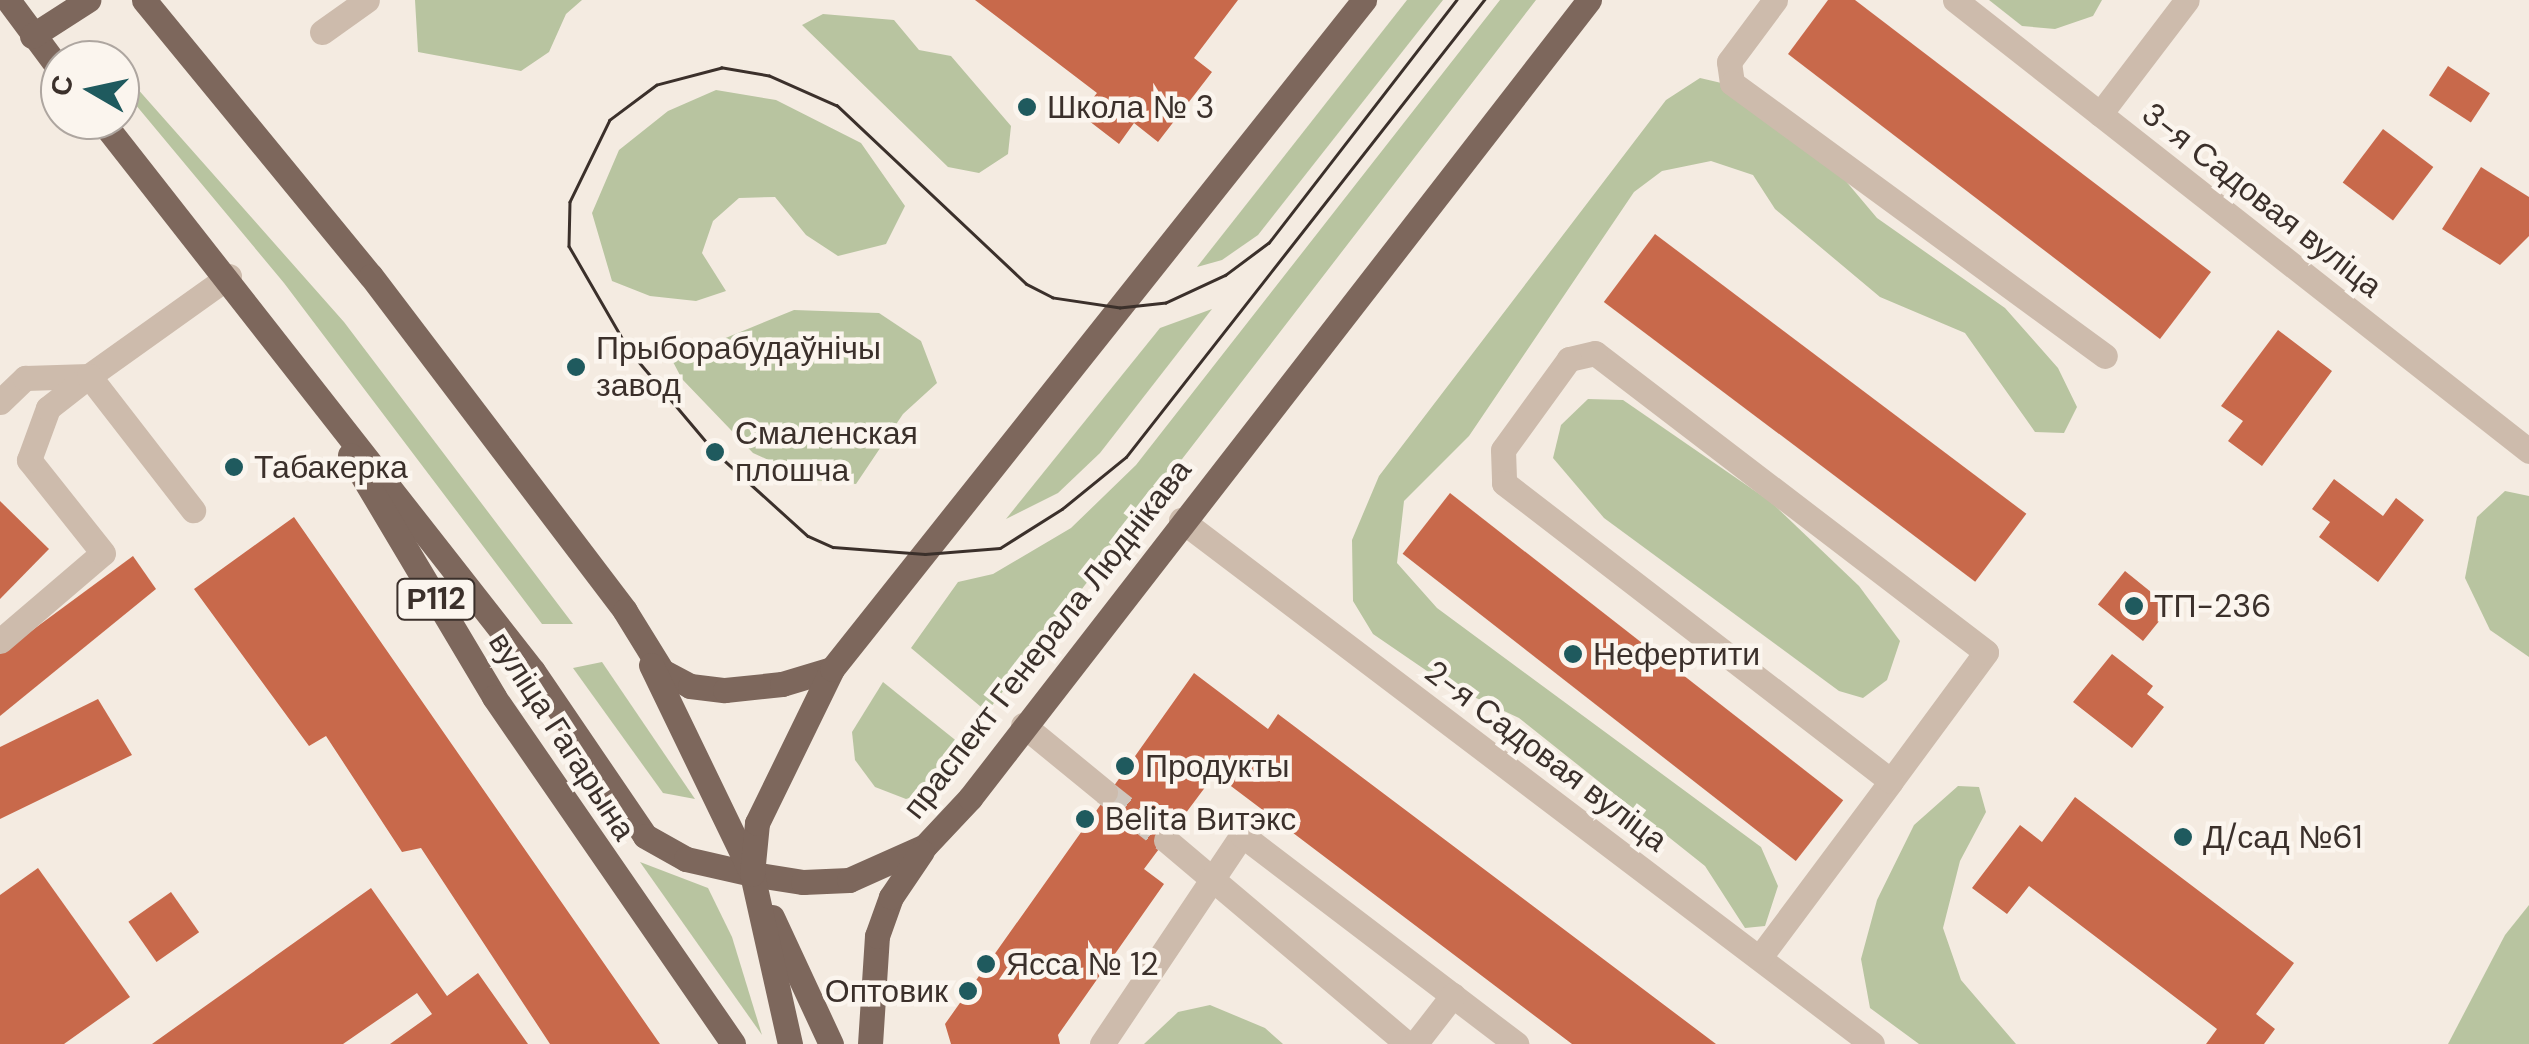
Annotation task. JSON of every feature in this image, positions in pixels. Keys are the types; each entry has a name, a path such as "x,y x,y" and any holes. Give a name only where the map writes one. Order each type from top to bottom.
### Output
{"main road":[{"path":"8,0 40,46"},
{"path":"32,36 88,0"},
{"path":"144,0 371,276 626,611 832,1044"},
{"path":"790,1044 752,874 756,822 832,668 1364,0"},
{"name":"праспект Генерала Люднікава","path":"752,874 803,882 849,880 925,846 1589,0"},
{"name":"вуліца Гагарына","path":"117,140 229,276 533,671 645,836 686,859 752,874"},
{"name":"вуліца Гагарына","path":"288,352 494,697 733,1044"},
{"path":"626,611 645,651 662,671 690,686 754,688 832,668"},
{"path":"870,1044 878,936 890,897 925,846"}],"street":[{"path":"322,32 367,0"},
{"path":"1776,0 1729,62 1732,83 2105,356"},
{"name":"3-я Садовая вуліца","path":"1955,0 2527,446"},
{"path":"2100,114 2188,0"},
{"path":"0,641 103,553 28,460 48,408 229,276"},
{"path":"1760,958 1986,652 1595,353 1570,358 1503,450 1504,483 1891,780"},
{"path":"0,402 25,378 90,376"},
{"path":"90,376 193,510"},
{"name":"2-я Садовая вуліца","path":"1181,520 1872,1044"},
{"path":"1023,725 1105,792"},
{"path":"1102,1044 1210,875 1242,835 1516,1044"},
{"path":"1166,840 1407,1044"},
{"path":"1415,1044 1453,995"}],"green space":[{"path":"415,0 582,0 566,14 549,52 521,71 418,52"},
{"path":"1407,0 1443,0 1258,235 1222,260 1197,267"},
{"path":"1500,0 1536,0 987,712 911,648 958,582 993,574 1071,528 1136,465"},
{"path":"1989,0 2102,0 2093,16 2055,29 2022,26"},
{"path":"823,14 894,20 919,50 951,56 1011,126 1008,154 979,173 948,167 802,25"},
{"path":"1700,78 1730,85 1796,122 1877,218 2005,308 2058,368 2077,407 2064,433 2035,432 1965,333 1880,297 1775,209 1753,175 1711,161 1662,171 1634,192 1469,436 1404,501 1397,563 1437,608 1761,847 1778,886 1765,926 1745,928 1705,866 1519,718 1446,684 1373,634 1353,601 1352,540 1379,476 1666,100"},
{"path":"716,90 776,100 861,143 905,206 886,244 838,256 806,235 775,197 739,198 713,221 702,253 726,291 696,301 650,296 612,281 592,213 619,150 668,111"},
{"path":"140,92 344,322 573,624 542,624 284,283 140,110"},
{"path":"1212,309 1100,453 1058,493 1006,519 1160,328"},
{"path":"794,310 879,313 921,341 937,383 903,414 856,484 812,480 753,453 682,379 672,360"},
{"path":"1588,399 1623,400 1771,502 1859,586 1900,641 1887,680 1863,698 1839,691 1604,518 1553,458 1561,425"},
{"path":"2505,491 2529,496 2529,657 2490,630 2465,578 2477,517"},
{"path":"602,662 695,799 663,793 573,668"},
{"path":"883,682 969,751 934,790 906,799 875,787 855,760 852,732"},
{"path":"1958,786 1979,787 1986,812 1960,861 1943,928 1961,980 2016,1044 1919,1044 1870,1008 1861,959 1877,900 1914,825"},
{"path":"640,862 708,888 732,937 762,1035"},
{"path":"2529,905 2529,1044 2448,1044 2505,935"},
{"path":"1210,1005 1265,1028 1283,1044 1144,1044 1178,1012"}],"building":[{"path":"975,0 1238,0 1194,58 1212,72 1158,142 1134,123 1119,144 1080,114 1097,93"},
{"path":"1828,0 1855,0 2211,272 2160,339 1788,54"},
{"path":"2448,66 2490,93 2471,123 2429,95"},
{"path":"2383,129 2433,167 2393,220 2343,183"},
{"path":"2481,167 2529,197 2529,236 2500,265 2442,229"},
{"path":"1655,234 2026,514 1975,582 1604,302"},
{"path":"2278,330 2332,371 2262,466 2228,441 2243,421 2221,406"},
{"path":"2334,479 2383,516 2396,498 2424,520 2378,582 2319,537 2330,522 2312,509"},
{"path":"1450,493 1843,800 1796,861 1403,554"},
{"path":"0,501 49,549 0,599"},
{"path":"294,517 660,1044 550,1044 421,848 402,852 326,736 309,746 194,589"},
{"path":"133,556 156,589 0,716 0,654"},
{"name":"ТП-236","path":"2125,571 2170,608 2143,641 2098,604"},
{"path":"2112,654 2153,686 2147,694 2164,707 2132,748 2073,702"},
{"path":"1194,673 1268,729 1278,714 1716,1044 1572,1044 1215,774 1144,869 1164,884 1058,1035 1060,1044 951,1044 945,1024"},
{"path":"98,699 132,755 0,819 0,747"},
{"path":"2075,797 2294,963 2256,1014 2275,1029 2264,1044 2206,1044 2217,1029 2029,886 2007,914 1972,888 2020,825 2042,842"},
{"path":"38,868 130,997 64,1044 0,1044 0,895"},
{"path":"371,888 447,996 478,973 528,1044 390,1044 432,1014 417,993 343,1044 152,1044"},
{"path":"171,892 199,932 157,962 128,922"}],"tunnel":[{"path":"1105,792 1166,840"}],"tram line":[{"path":"1457,0 1269,243 1226,275 1166,303 1120,308 1053,298 1026,284 837,106 769,76 722,68 657,85 610,120 570,202 569,246 629,350 715,452 808,536 833,547 925,554 1000,548 1062,509 1126,457 1484,0"}],"place":[{"name":"Школа № 3","path":"1027,107"},
{"name":"Прыборабудаўнічы завод","path":"576,367"},
{"name":"Смаленская плошча","path":"715,452"},
{"name":"Табакерка","path":"234,467"},
{"name":"ТП-236","path":"2134,606"},
{"name":"Нефертити","path":"1573,654"},
{"name":"Продукты","path":"1125,766"},
{"name":"Belita Витэкс","path":"1085,819"},
{"name":"Д/сад №61","path":"2183,837"},
{"name":"Ясса № 12","path":"986,964"},
{"name":"Оптовик","path":"968,991"}]}
